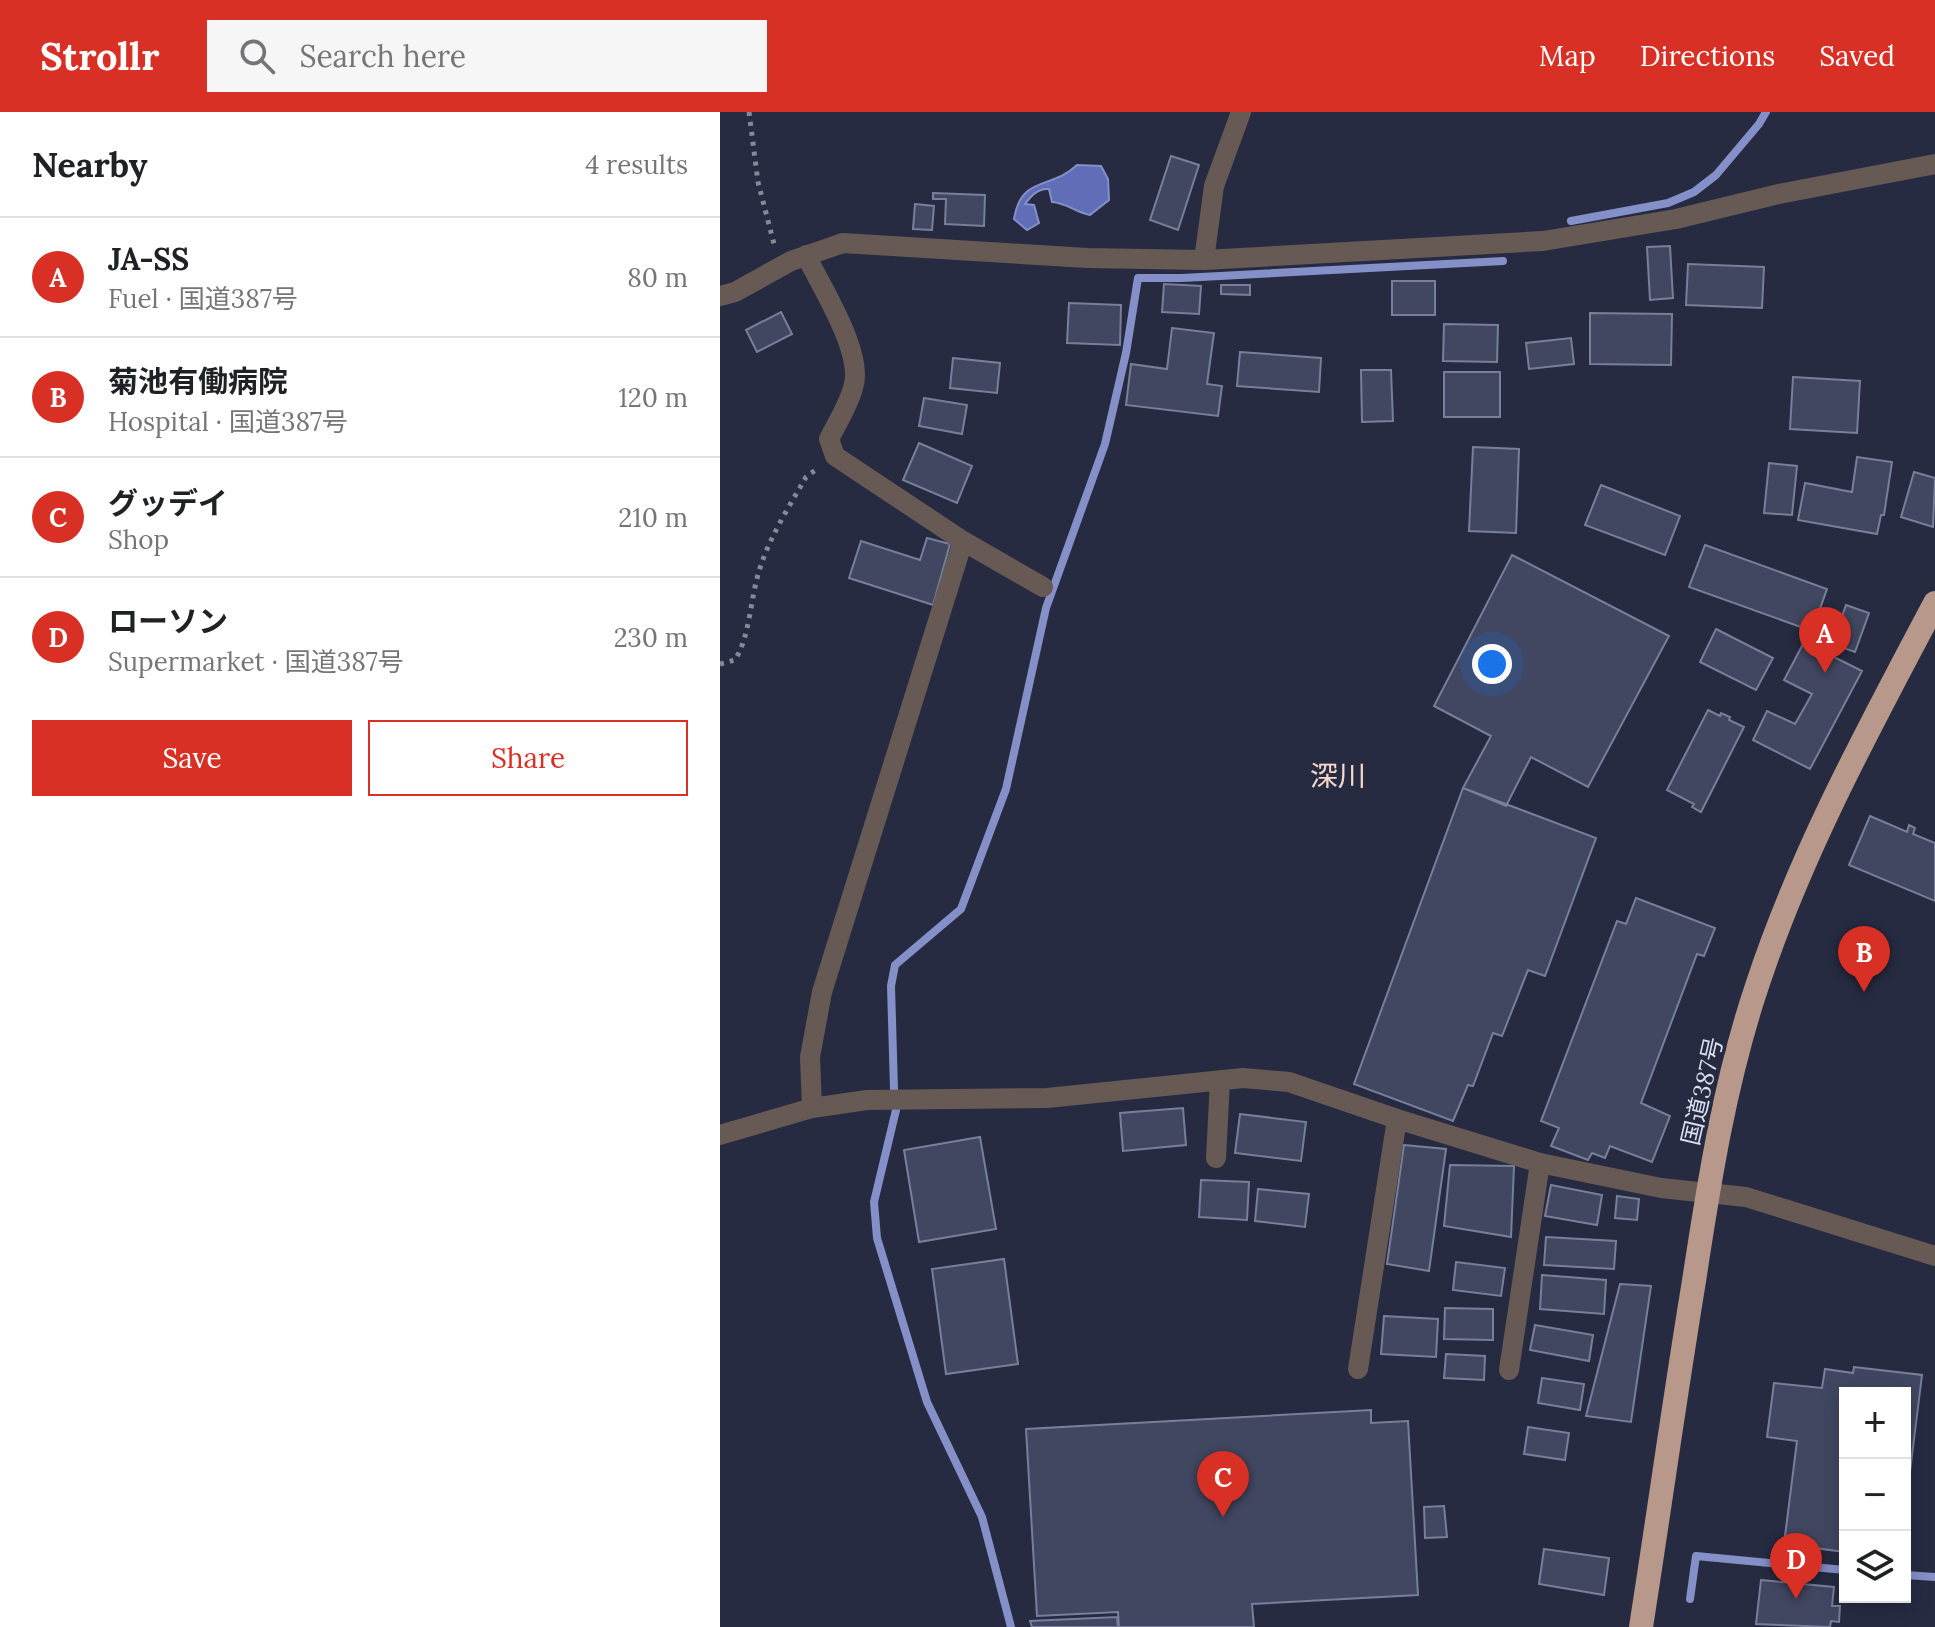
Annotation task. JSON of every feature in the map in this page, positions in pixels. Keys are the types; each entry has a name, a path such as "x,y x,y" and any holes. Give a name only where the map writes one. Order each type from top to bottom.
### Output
{"highway":[{"name":"国道387号","path":"1641,1627 1707,1193 1726,1100 1757,987 1794,889 1843,776 1935,603"}],"street":[{"path":"1204,260 1214,186 1241,112"},
{"path":"720,296 735,292 806,255 843,243 1087,258 1204,260 1543,241 1676,219 1779,194 1935,164"},
{"path":"806,255 852,349 854,386 829,439 835,456 963,541 1043,587"},
{"path":"812,1108 810,1057 822,992 963,541"},
{"path":"720,1135 812,1108 867,1100 1047,1098 1243,1078 1289,1082 1540,1163 1661,1188 1746,1197 1935,1256"},
{"path":"1216,1158 1220,1080"},
{"path":"1358,1369 1397,1119"},
{"path":"1509,1370 1540,1163"}],"path":[{"path":"749,112 758,182 783,265"},
{"path":"720,664 735,660 744,646 749,606 761,564 806,477 835,456"}],"water":[{"path":"1077,165 1101,166 1108,179 1109,200 1090,215 1052,202 1049,189 1045,189 1035,193 1025,204 1034,205 1039,223 1027,230 1014,219 1018,205 1030,189 1067,173"}],"building":[{"path":"1171,156 1199,165 1178,230 1150,220"},
{"path":"933,193 985,195 984,226 945,224 946,199 933,199"},
{"path":"915,204 934,206 932,230 913,229"},
{"path":"1670,246 1673,298 1650,300 1647,247"},
{"path":"1688,264 1764,267 1762,308 1686,305"},
{"path":"1392,281 1435,281 1435,315 1392,315"},
{"path":"1164,284 1201,286 1199,314 1162,312"},
{"path":"1221,285 1250,285 1250,295 1221,294"},
{"path":"1069,303 1121,305 1120,345 1067,343"},
{"path":"781,312 792,334 757,352 746,330"},
{"path":"1590,313 1672,314 1671,365 1590,364"},
{"path":"1444,324 1498,325 1497,362 1443,361"},
{"path":"1172,328 1214,333 1207,384 1222,386 1218,416 1126,405 1131,364 1167,369"},
{"path":"1571,338 1574,364 1529,369 1526,343"},
{"path":"1240,352 1321,358 1319,392 1237,386"},
{"path":"953,358 1000,363 997,393 950,388"},
{"path":"1361,370 1391,370 1393,421 1362,422"},
{"path":"1444,372 1500,372 1500,417 1444,417"},
{"path":"1793,377 1860,381 1857,433 1790,429"},
{"path":"924,398 967,405 962,434 919,426"},
{"path":"919,443 972,466 957,503 903,480"},
{"path":"1473,447 1519,449 1516,533 1469,531"},
{"path":"1857,457 1892,462 1884,515 1881,515 1877,534 1798,520 1805,483 1852,492"},
{"path":"1769,463 1797,466 1792,515 1764,513"},
{"path":"1914,472 1935,478 1933,527 1901,517"},
{"path":"1601,485 1680,516 1665,555 1585,525"},
{"path":"927,538 950,544 933,605 849,578 861,541 920,560"},
{"path":"1705,545 1827,589 1812,631 1689,587"},
{"path":"1512,555 1669,636 1588,787 1531,757 1506,806 1463,788 1491,736 1434,706"},
{"path":"1846,605 1869,613 1855,652 1832,644"},
{"path":"1716,629 1773,658 1756,690 1700,662"},
{"path":"1804,642 1862,671 1810,769 1753,740 1767,711 1795,724 1812,694 1784,680"},
{"path":"1708,710 1730,717 1729,720 1744,727 1701,812 1692,807 1694,804 1667,790"},
{"path":"1463,788 1596,838 1545,976 1528,970 1502,1036 1493,1033 1473,1086 1468,1085 1453,1121 1354,1084"},
{"path":"1870,816 1907,832 1909,825 1915,828 1913,834 1935,843 1935,901 1849,865"},
{"path":"1636,898 1715,928 1704,956 1697,954 1641,1103 1670,1116 1652,1162 1610,1146 1605,1158 1592,1153 1588,1160 1551,1146 1559,1128 1541,1121 1617,921 1626,924"},
{"path":"1183,1108 1186,1145 1123,1151 1120,1113"},
{"path":"1240,1114 1306,1122 1301,1161 1235,1153"},
{"path":"980,1137 996,1229 919,1242 904,1150"},
{"path":"1404,1145 1446,1149 1429,1271 1387,1264"},
{"path":"1450,1165 1514,1166 1511,1237 1444,1226"},
{"path":"1201,1180 1249,1182 1247,1220 1199,1217"},
{"path":"1551,1185 1602,1195 1597,1225 1545,1216"},
{"path":"1258,1189 1309,1194 1305,1227 1255,1221"},
{"path":"1617,1196 1639,1199 1637,1220 1615,1218"},
{"path":"1546,1237 1616,1241 1614,1269 1544,1265"},
{"path":"1004,1259 1018,1364 946,1374 932,1269"},
{"path":"1456,1262 1505,1268 1501,1296 1453,1290"},
{"path":"1542,1275 1606,1280 1604,1314 1540,1309"},
{"path":"1620,1284 1651,1286 1631,1422 1586,1416"},
{"path":"1445,1308 1493,1309 1493,1340 1444,1339"},
{"path":"1384,1316 1438,1319 1436,1357 1381,1354"},
{"path":"1535,1325 1593,1335 1589,1361 1530,1350"},
{"path":"1446,1354 1485,1356 1484,1380 1444,1378"},
{"path":"1854,1367 1922,1375 1911,1464 1911,1387 1839,1387 1839,1551 1784,1544 1797,1441 1767,1437 1774,1383 1822,1388 1825,1369 1853,1373"},
{"path":"1542,1378 1584,1384 1580,1410 1538,1403"},
{"path":"1371,1410 1371,1423 1408,1421 1418,1595 1252,1604 1254,1627 1119,1627 1118,1612 1037,1616 1026,1429"},
{"path":"1528,1427 1569,1433 1565,1460 1524,1454"},
{"path":"1444,1506 1447,1537 1425,1538 1424,1507"},
{"path":"1544,1549 1609,1558 1604,1595 1539,1584"},
{"path":"1761,1580 1834,1587 1832,1606 1840,1606 1839,1622 1831,1621 1830,1627 1756,1624"},
{"path":"1117,1617 1118,1627 1032,1627 1030,1621"}],"waterway":[{"path":"1571,221 1668,203 1694,192 1716,175 1766,112"},
{"path":"894,1089 891,986 895,965 961,909 1006,789 1046,608 1105,444 1126,353 1138,278 1503,261"},
{"path":"896,1110 874,1202 877,1238 927,1402 982,1517 1011,1627"},
{"path":"1690,1599 1696,1556 1839,1569"},
{"path":"1911,1575 1935,1577"}],"place":[{"name":"JA-SS","path":"1825,673"},
{"name":"菊池有働病院","path":"1864,992"},
{"name":"グッデイ","path":"1223,1517"},
{"name":"ローソン","path":"1796,1599"}],"district":[{"name":"深川","path":"1338,776"}]}
